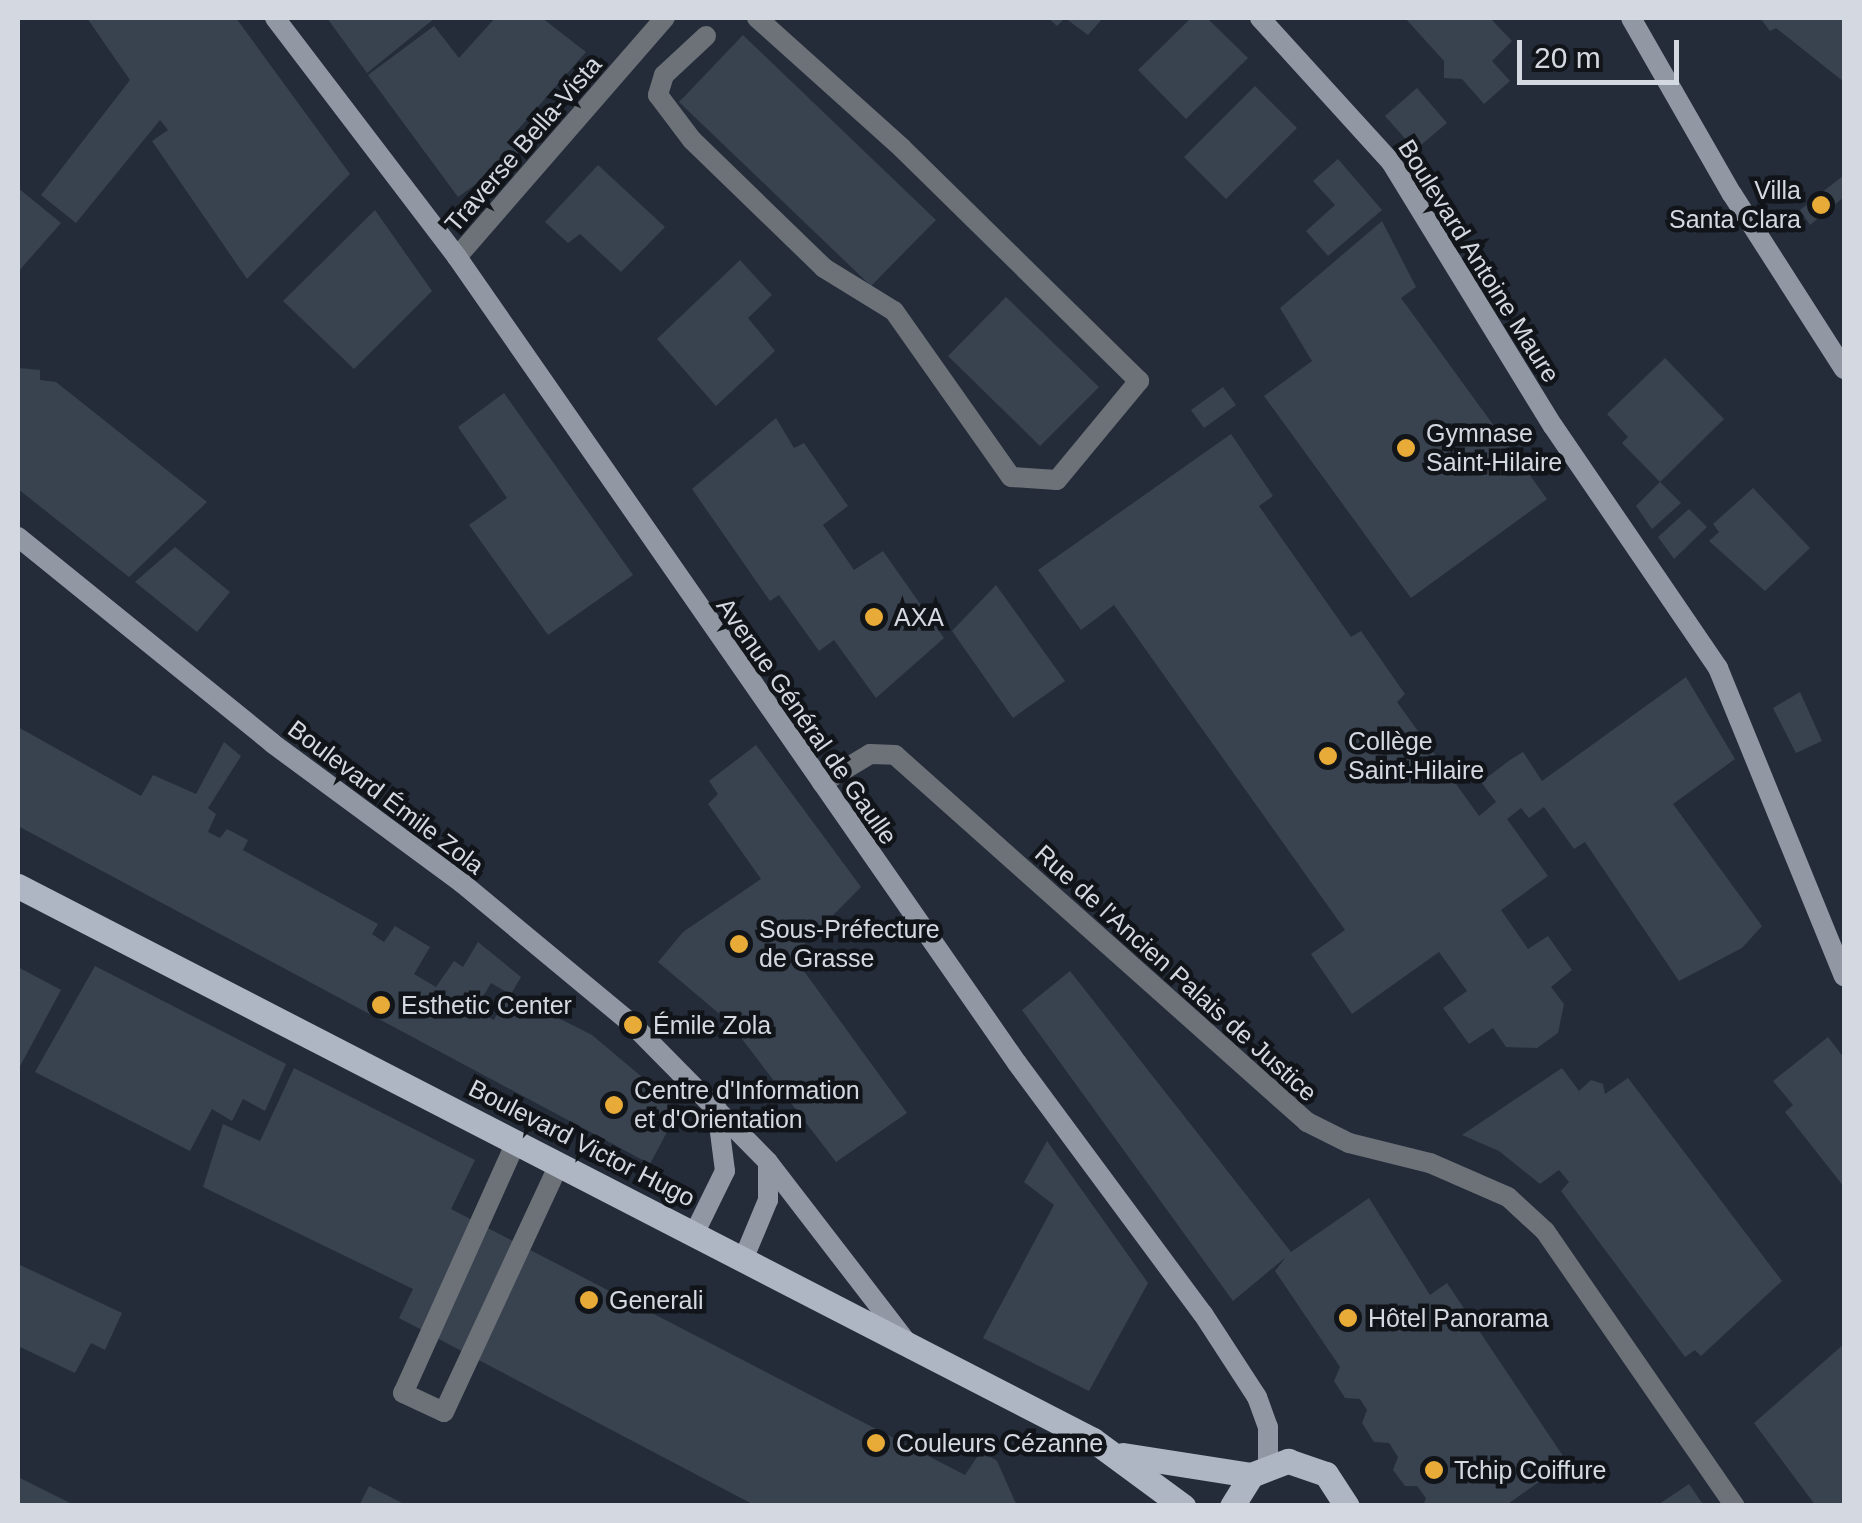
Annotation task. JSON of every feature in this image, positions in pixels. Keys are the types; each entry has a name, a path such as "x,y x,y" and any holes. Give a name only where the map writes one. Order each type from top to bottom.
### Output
{"main road":[{"name":"Avenue Général de Gaulle","path":"275,18 457,257 822,783 1203,1314 1257,1397 1268,1428 1260,1470"},
{"name":"Boulevard Antoine Maure","path":"1260,18 1391,162 1553,426 1718,668 1844,976"},
{"path":"1632,18 1732,194 1844,369"},
{"name":"Boulevard Émile Zola","path":"18,537 272,743 462,883 633,1025 768,1162 909,1346"},
{"name":"Boulevard Victor Hugo","path":"18,886 1118,1454 1183,1506"},
{"path":"694,1234 726,1171 717,1107"},
{"path":"743,1260 768,1200 768,1162"},
{"name":"Boulevard Victor Hugo","path":"1118,1454 1260,1470 1308,1464 1326,1474 1347,1506"},
{"path":"1232,1506 1260,1470"}],"street":[{"name":"Traverse Bella-Vista","path":"457,257 665,18"},
{"path":"706,36 664,74 658,95 692,140 824,268 894,312 1011,476 1057,480 1139,382 757,18"},
{"name":"Rue de l'Ancien Palais de Justice","path":"822,783 870,754 895,755 1307,1122 1349,1143 1430,1162 1508,1197 1545,1231 1735,1506"},
{"path":"516,1142 403,1393 444,1412 559,1164"}],"building":[{"path":"87,18 236,18 350,174 247,279 152,141 168,130 160,120 76,223 41,195 130,80"},
{"path":"327,18 435,18 367,73"},
{"path":"495,18 542,18 586,52 514,134 524,150 458,197 368,75 434,26 459,58"},
{"path":"1048,18 1065,18 1057,26"},
{"path":"1065,18 1103,18 1088,35"},
{"path":"1191,18 1207,18 1248,58 1186,119 1138,70"},
{"path":"1405,18 1490,18 1512,41 1492,61 1510,81 1484,104 1462,79 1444,78 1444,61"},
{"path":"1760,18 1844,18 1844,82 1776,28 1770,31"},
{"path":"743,35 936,220 871,286 679,102"},
{"path":"1255,86 1297,128 1226,199 1184,157"},
{"path":"1417,88 1447,123 1415,150 1385,116"},
{"path":"1338,159 1382,210 1328,256 1306,231 1335,205 1313,181"},
{"path":"598,165 665,227 621,272 580,234 568,243 545,222"},
{"name":"Villa Santa Clara","path":"1844,175 1844,197 1810,225 1800,210"},
{"path":"18,188 61,223 18,272"},
{"path":"375,210 432,291 354,369 283,301"},
{"name":"Gymnase Saint-Hilaire","path":"1382,221 1416,287 1401,298 1547,499 1411,598 1264,396 1312,361 1280,308"},
{"path":"740,260 772,295 748,318 775,351 716,406 657,339"},
{"path":"1006,297 1099,387 1040,446 948,356"},
{"path":"1665,358 1724,419 1660,482 1622,443 1628,437 1607,414"},
{"path":"18,368 40,370 40,380 56,382 207,502 129,577 18,489"},
{"path":"1223,387 1236,405 1204,428 1191,410"},
{"path":"504,393 633,575 548,635 469,525 507,498 458,427"},
{"path":"776,418 794,448 804,443 848,506 823,525 854,570 883,551 944,638 876,698 834,640 819,651 779,595 770,601 692,489"},
{"name":"Collège Saint-Hilaire","path":"1231,434 1273,496 1259,506 1351,637 1361,631 1405,694 1397,702 1479,816 1496,802 1481,782 1510,760 1523,752 1542,781 1686,677 1735,759 1673,804 1762,926 1742,948 1679,981 1585,842 1574,849 1544,807 1529,818 1521,808 1507,819 1548,876 1501,910 1528,949 1548,936 1572,970 1551,987 1564,1004 1558,1033 1537,1048 1506,1047 1493,1028 1469,1044 1443,1008 1467,991 1439,952 1352,1014 1311,954 1345,930 1114,605 1081,630 1038,570"},
{"path":"1660,482 1681,503 1652,529 1636,506"},
{"path":"1753,488 1810,548 1765,591 1709,541 1719,532 1713,524"},
{"path":"1689,509 1707,527 1674,559 1658,537"},
{"path":"175,547 230,592 197,632 135,582"},
{"path":"996,585 1065,681 1013,718 952,631"},
{"path":"1800,692 1822,741 1796,753 1773,708"},
{"path":"18,727 141,796 153,775 196,794 224,742 241,756 208,808 216,814 208,832 220,838 227,829 248,840 243,850 378,924 372,934 384,942 395,926 430,947 414,974 436,987 454,961 463,967 478,942 521,977 511,994 592,1035 667,1098 677,1113 650,1164 18,826","holes":["491,983 508,993 494,1020 475,1010"]},
{"name":"Sous-Préfecture de Grasse","path":"756,745 861,887 793,956 907,1113 836,1162 729,1022 658,962 683,932 761,879 708,804 718,794 709,781"},
{"path":"95,966 286,1064 265,1111 243,1099 232,1121 212,1109 190,1151 35,1072"},
{"path":"18,967 61,990 18,1070"},
{"path":"1070,971 1291,1252 1369,1198 1430,1295 1447,1283 1567,1462 1505,1506 1423,1506 1426,1498 1417,1486 1405,1486 1393,1470 1398,1457 1389,1443 1374,1442 1362,1423 1367,1410 1360,1399 1345,1398 1334,1381 1340,1367 1275,1271 1286,1257 1233,1301 1022,1010"},
{"path":"1828,1037 1844,1058 1844,1187 1785,1112 1793,1105 1773,1081"},
{"path":"294,1068 475,1160 451,1209 965,1475 981,1451 997,1461 1017,1506 756,1506 399,1318 413,1289 203,1187 223,1124 260,1141"},
{"path":"1562,1068 1579,1091 1591,1080 1603,1084 1605,1094 1628,1078 1782,1281 1701,1356 1695,1350 1685,1357 1561,1191 1569,1182 1559,1170 1540,1184 1499,1151 1462,1135"},
{"path":"1047,1141 1148,1283 1089,1391 983,1338 1054,1205 1024,1182"},
{"path":"18,1264 122,1313 105,1350 91,1343 75,1373 18,1346"},
{"path":"1844,1344 1844,1506 1816,1506 1754,1423"},
{"path":"18,1477 76,1506 18,1506"},
{"path":"1689,1484 1704,1506 1656,1506"},
{"path":"369,1486 408,1506 359,1506"}],"place":[{"name":"Villa Santa Clara","path":"1821,205"},
{"name":"Gymnase Saint-Hilaire","path":"1406,448"},
{"name":"AXA","path":"874,617"},
{"name":"Collège Saint-Hilaire","path":"1328,756"},
{"name":"Sous-Préfecture de Grasse","path":"739,944"},
{"name":"Esthetic Center","path":"381,1005"},
{"name":"Émile Zola","path":"633,1025"},
{"name":"Centre d'Information et d'Orientation","path":"614,1105"},
{"name":"Generali","path":"589,1300"},
{"name":"Hôtel Panorama","path":"1348,1318"},
{"name":"Couleurs Cézanne","path":"876,1443"},
{"name":"Tchip Coiffure","path":"1434,1470"}]}
